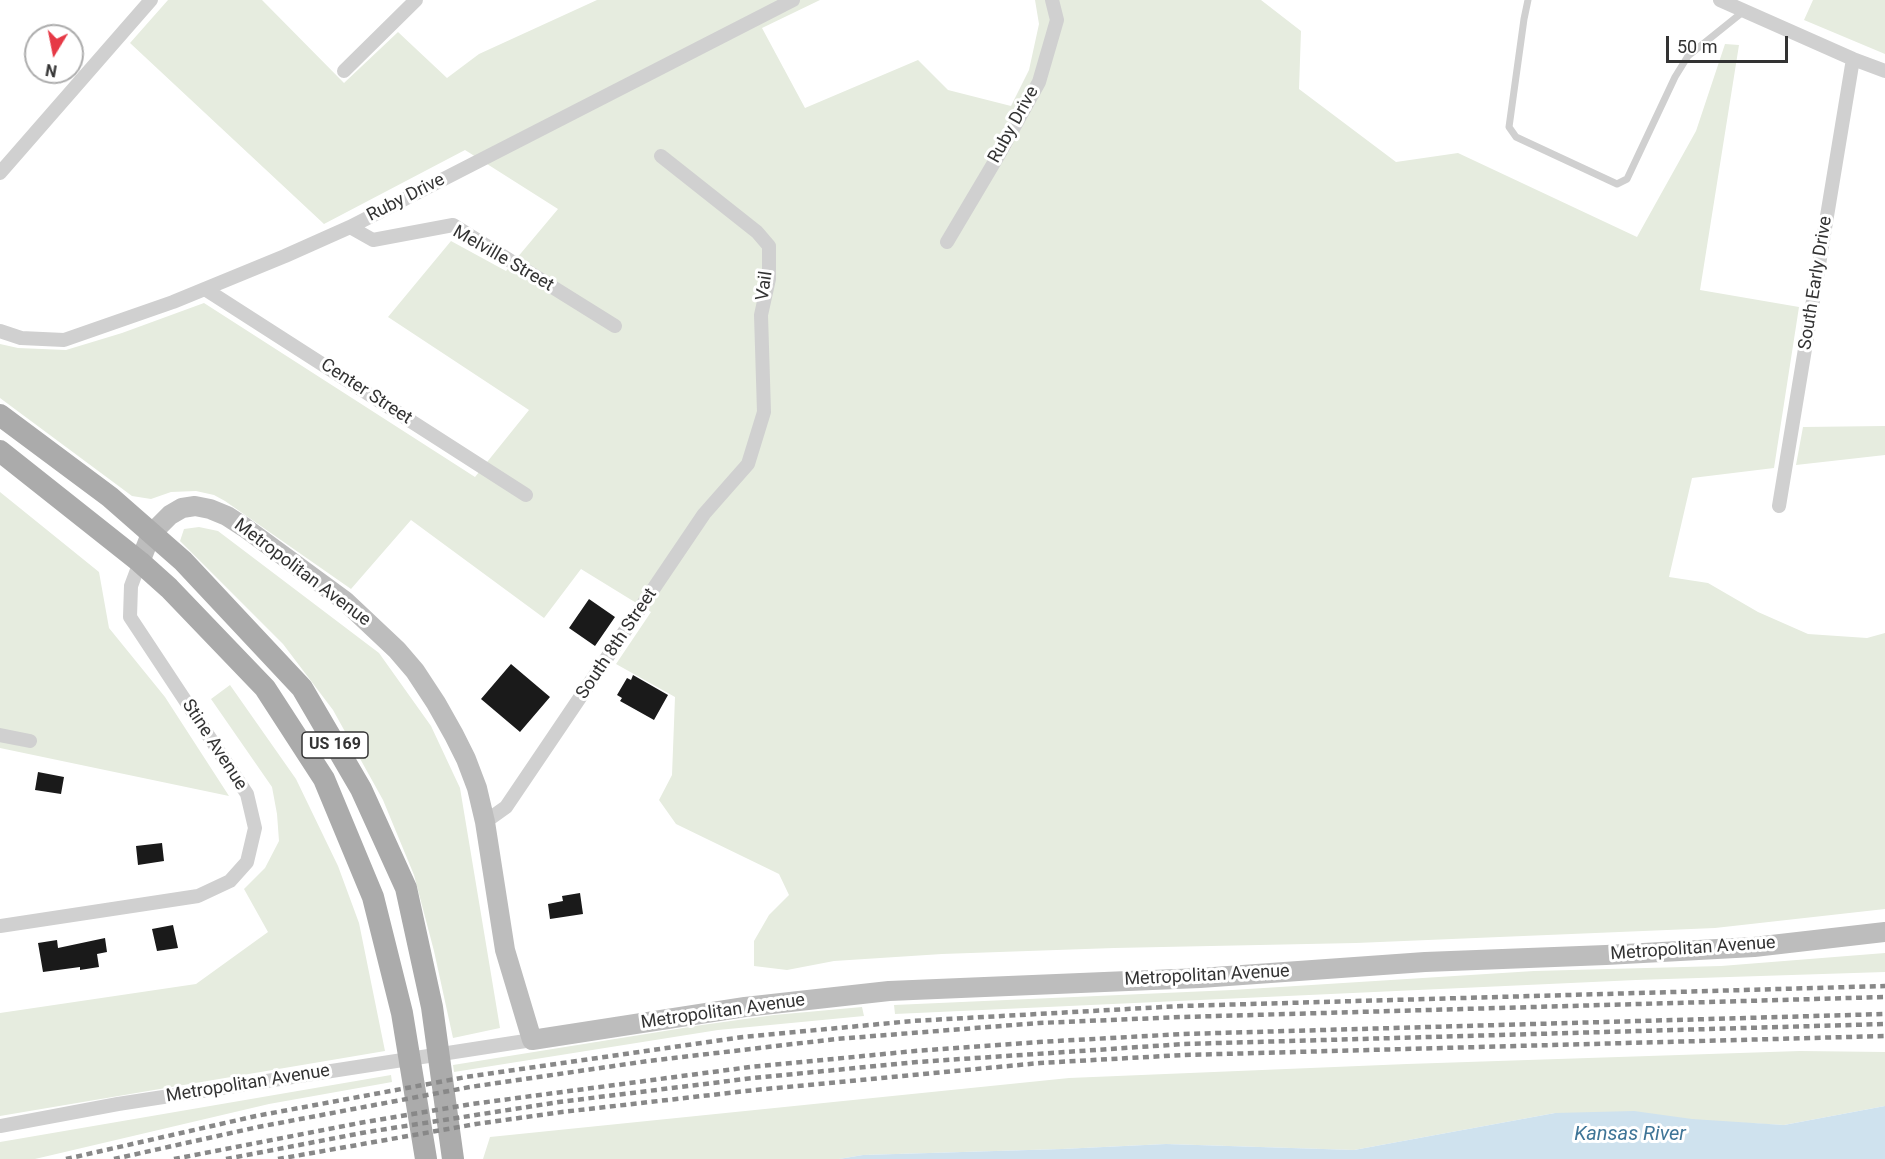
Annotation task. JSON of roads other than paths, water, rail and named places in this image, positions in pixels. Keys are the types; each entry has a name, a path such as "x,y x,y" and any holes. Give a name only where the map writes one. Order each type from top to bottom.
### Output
{"main road":[{"name":"US 169","path":"0,415 110,497 183,561 302,688 361,789 405,888 432,1007 453,1159"},
{"name":"US 169","path":"0,451 140,562 169,588 265,688 324,779 373,897 402,1013 426,1159"},
{"name":"Metropolitan Avenue","path":"151,534 170,515 182,508 195,506 227,516 345,601 397,650 436,703 466,759 477,788 485,822 505,950 532,1040 745,1007 889,991 1200,978 1425,962 1743,948 1885,932"},
{"path":"140,562 151,534"}],"street":[{"path":"0,173 151,0"},
{"path":"344,71 416,0"},
{"name":"Ruby Drive","path":"0,331 21,338 63,340 173,302 285,256 350,227 793,0"},
{"name":"Ruby Drive","path":"947,242 1039,82 1057,20 1052,0"},
{"path":"1720,0 1885,71"},
{"name":"South Early Drive","path":"1779,506 1853,59"},
{"name":"Vail","path":"661,156 757,232 769,246 769,279 761,315 764,411 748,464"},
{"name":"Melville Street","path":"350,227 373,240 453,225 615,326"},
{"name":"Center Street","path":"205,289 526,495"},
{"name":"South 8th Street","path":"485,822 506,807 704,514 748,464"},
{"name":"Stine Avenue","path":"0,926 198,896 230,881 247,862 255,828 247,794 130,616 131,586 140,562"},
{"path":"0,735 30,741"},
{"name":"Metropolitan Avenue","path":"0,1126 118,1104 532,1040"}],"lane":[{"path":"1528,0 1509,127 1516,137 1617,184 1627,179 1674,77 1688,56 1744,11"}],"water":[{"name":"Kansas River","path":"1885,1106 1885,1159 839,1159 863,1155 1166,1144 1354,1150 1555,1113 1634,1111 1692,1119 1784,1125"}],"railway":[{"path":"66,1159 256,1116 466,1077 743,1037 912,1021 1181,1006 1885,986"},
{"path":"114,1159 258,1127 470,1087 648,1061 836,1039 1039,1023 1182,1017 1885,997"},
{"path":"174,1159 472,1104 750,1067 915,1051 1183,1034 1885,1014"},
{"path":"226,1159 367,1132 559,1102 753,1078 917,1062 1184,1044 1885,1024"},
{"path":"278,1159 476,1124 562,1112 755,1090 1040,1063 1184,1055 1885,1036"}]}
